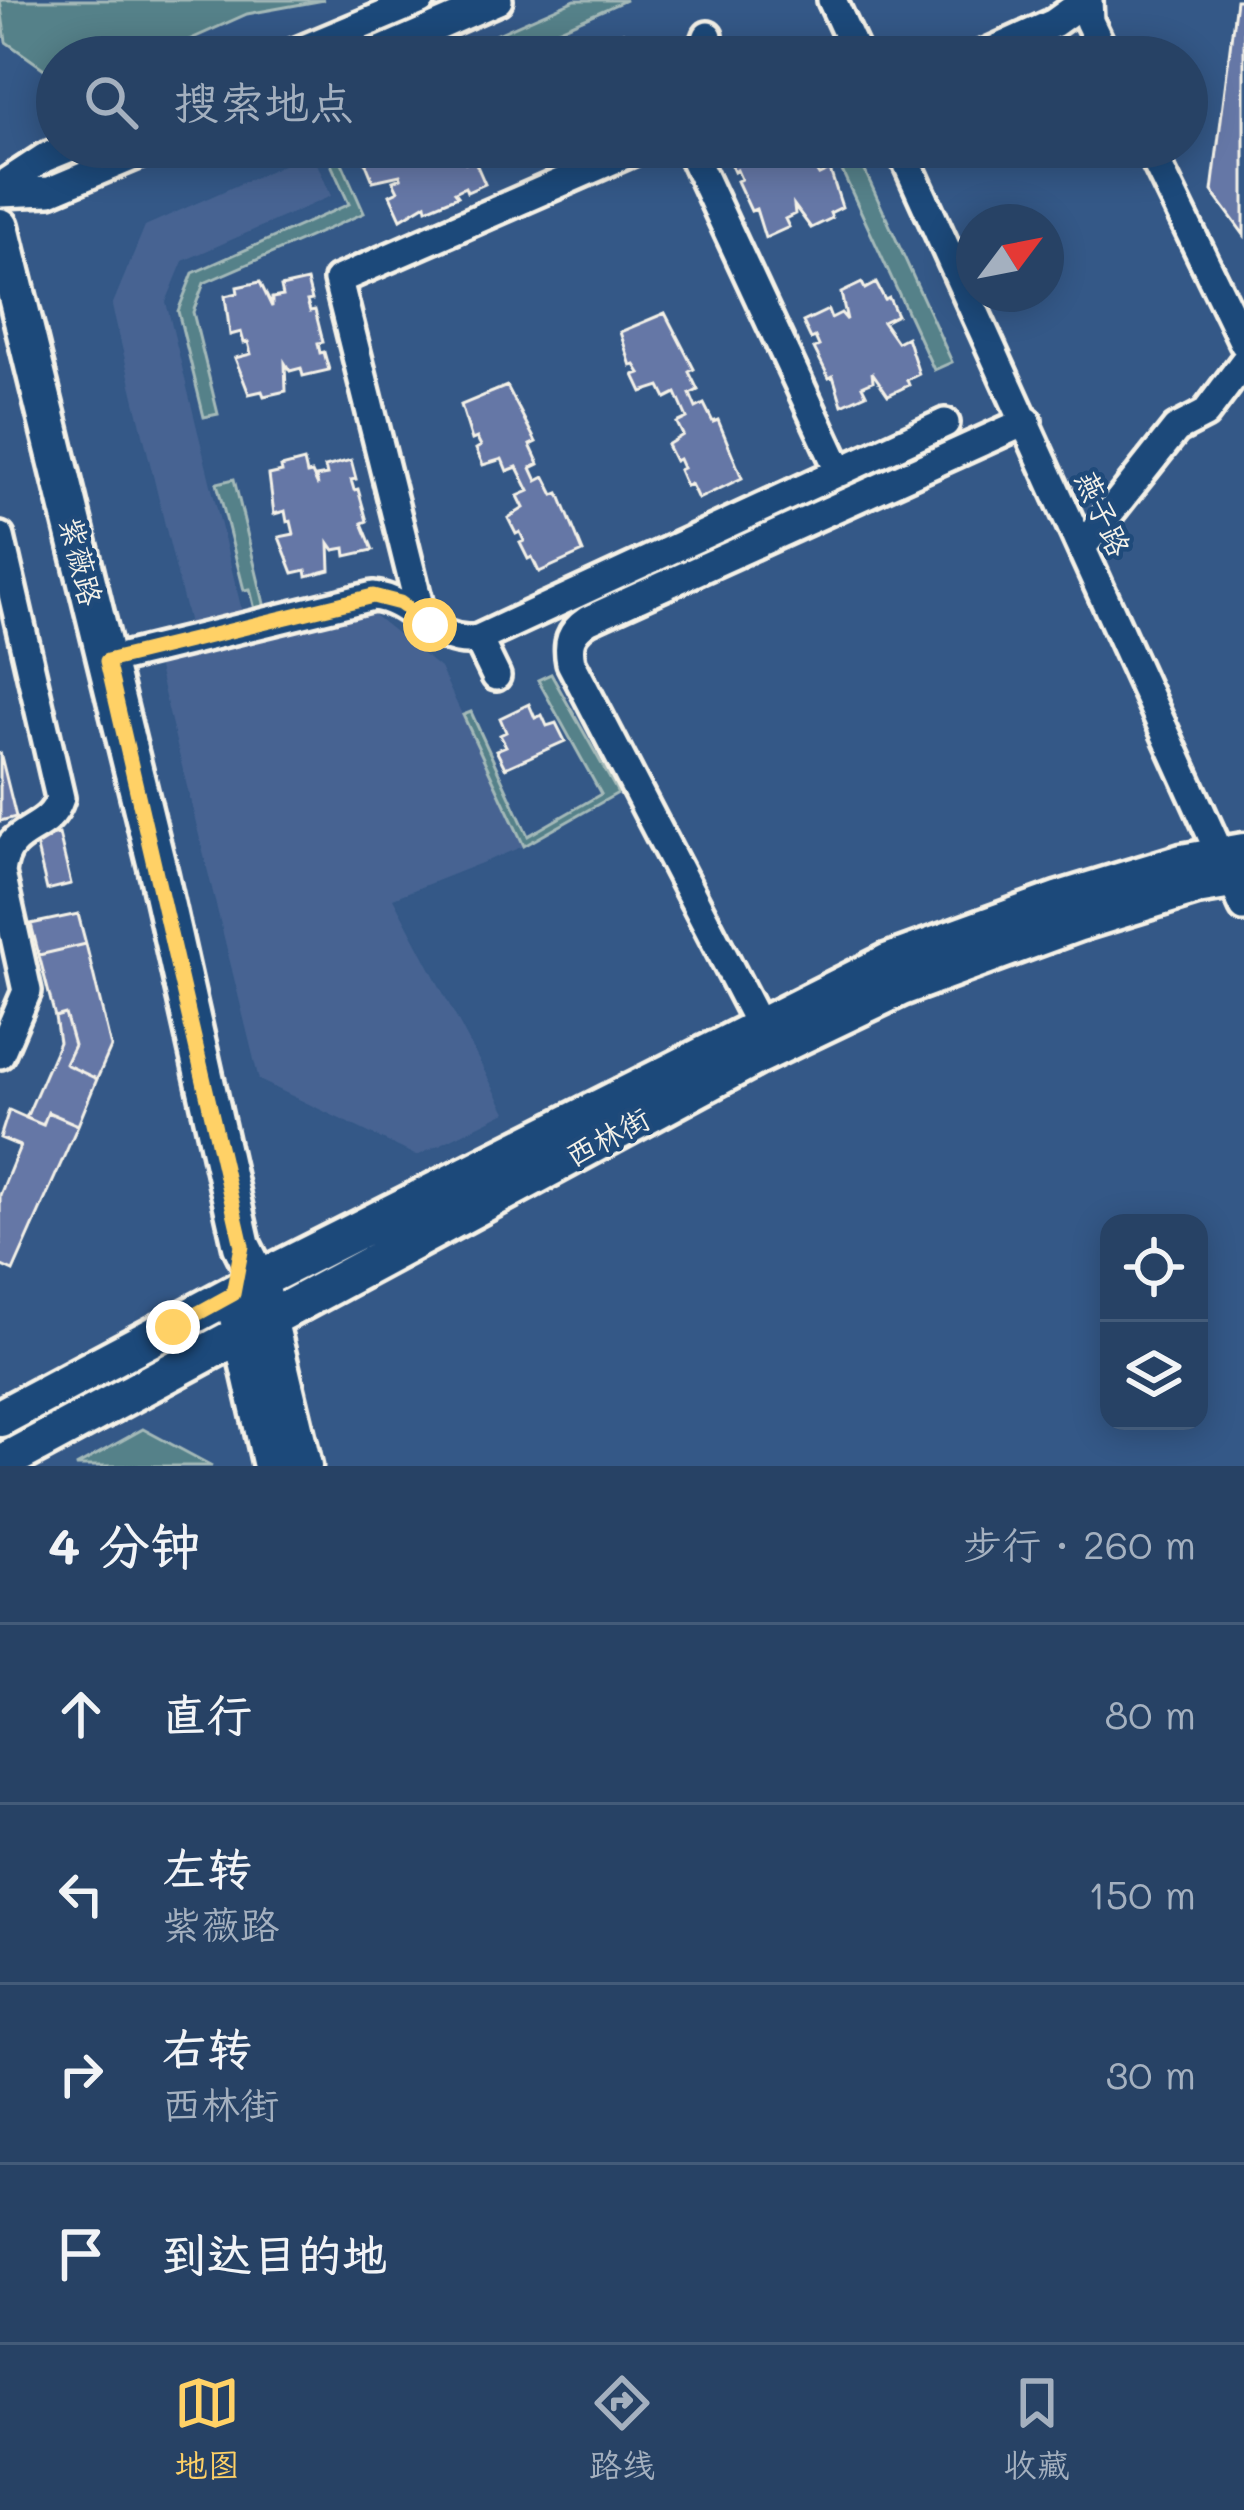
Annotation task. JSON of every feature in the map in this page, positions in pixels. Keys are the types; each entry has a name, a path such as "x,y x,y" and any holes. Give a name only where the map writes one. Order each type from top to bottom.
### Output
{"main road":[{"name":"紫薇路","path":"0,227 107,661 242,1246 272,1466"},
{"name":"西林街","path":"0,1418 246,1287 887,963 1060,900 1182,863 1237,875"},
{"name":"西林街","path":"0,1464 758,1055 901,987 1076,923 1237,875"},
{"name":"紫薇路","path":"253,1324 303,1466"}],"street":[{"path":"335,36 421,0"},
{"path":"416,36 498,0"},
{"path":"832,0 848,36"},
{"path":"1025,36 1087,0 1096,36"},
{"path":"0,190 36,164"},
{"path":"0,190 50,191 105,168"},
{"path":"430,625 422,615 414,586 338,280 594,168"},
{"path":"699,168 840,472"},
{"name":"燕子路","path":"910,168 1237,875"},
{"path":"1159,168 1244,343"},
{"path":"1083,546 1176,429 1205,414 1244,362"},
{"path":"759,1025 572,663 568,647 572,634 588,620 1027,422"},
{"path":"373,596 400,603 450,640 478,639 945,423"},
{"path":"0,537 60,798 53,815 20,833 3,857 1,873 27,991 0,1054"},
{"path":"107,661 414,586"},
{"path":"478,639 496,676"}],"shaded area":[{"path":"276,168 319,168 331,196 183,261 166,302 243,615 190,628 112,306 145,226"},
{"path":"364,607 440,668 524,846 393,898 506,1112 417,1156 259,1080 156,660"}],"green space":[{"path":"0,0 324,0 247,14 198,36 36,36 36,63 6,42"},
{"path":"575,0 626,0 544,36 493,36"},
{"path":"333,168 344,168 364,213 204,283 193,312 218,414 204,417 178,311 193,273 349,204"},
{"path":"841,168 864,168 952,362 934,370"},
{"path":"234,479 266,612 256,614 250,589 244,590 217,483"},
{"path":"551,674 618,793 524,846 463,715 471,712 528,836 601,794 538,680"},
{"path":"143,1429 212,1466 76,1466"}],"building":[{"path":"1236,0 1244,0 1244,235 1212,191"},
{"path":"368,168 478,168 485,184 467,192 465,187 455,192 458,196 427,209 426,204 401,219 390,195 398,191 393,181 400,175 373,181"},
{"path":"732,168 814,168 819,175 830,170 842,207 811,228 794,205 795,214 785,219 789,227 765,238 756,209 751,211 737,181 741,179"},
{"path":"307,281 312,300 307,301 310,311 315,310 323,342 318,343 320,353 324,352 329,370 303,376 301,368 290,371 285,363 286,391 249,394 235,358 251,354 241,332 230,335 225,296 238,293 237,287 260,282 272,307 272,298 283,296 281,287"},
{"path":"862,283 865,289 876,283 885,300 889,298 897,315 883,322 897,342 907,337 919,374 888,395 872,372 873,381 862,386 866,394 842,405 833,376 829,378 814,348 819,346 815,337 811,339 803,322 828,310 831,318 841,313 847,320 841,293"},
{"path":"665,313 694,369 689,372 698,390 690,394 696,408 704,404 713,422 718,420 742,478 698,499 691,484 686,486 679,459 675,461 667,445 683,435 677,423 687,418 676,393 666,398 660,386 642,392 634,375 640,373 631,366 620,332"},
{"path":"507,386 536,442 530,445 539,464 531,468 537,481 545,477 554,495 559,493 583,552 539,572 508,518 524,508 518,496 529,491 517,467 507,471 502,459 483,465 476,449 481,446 477,438 472,440 461,405"},
{"path":"351,460 356,479 351,480 354,490 358,489 367,521 362,523 373,550 346,556 345,548 334,550 329,543 330,570 307,576 306,570 293,573 279,537 294,534 291,521 287,522 285,511 274,514 269,475 304,461 307,474 312,473 318,486 316,477 327,475 325,467"},
{"path":"529,704 535,718 542,715 547,726 556,723 565,741 505,768 496,750 506,746 500,718"},
{"path":"0,752 16,817 0,821"},
{"path":"59,834 71,884 47,890 35,840"},
{"path":"78,914 86,944 39,955 31,924"},
{"path":"86,944 111,1047 97,1079 65,1064 74,1045 65,1014 55,1017 39,955"},
{"path":"65,1014 74,1045 65,1064 97,1079 78,1125 48,1112 43,1125 26,1118 59,1042 55,1017"},
{"path":"9,1110 43,1125 48,1112 78,1125 13,1271 0,1265 0,1195 20,1146 0,1138"}],"route":[{"path":"173,1327 233,1294 242,1246 107,661 373,596 400,603 430,625"}]}
